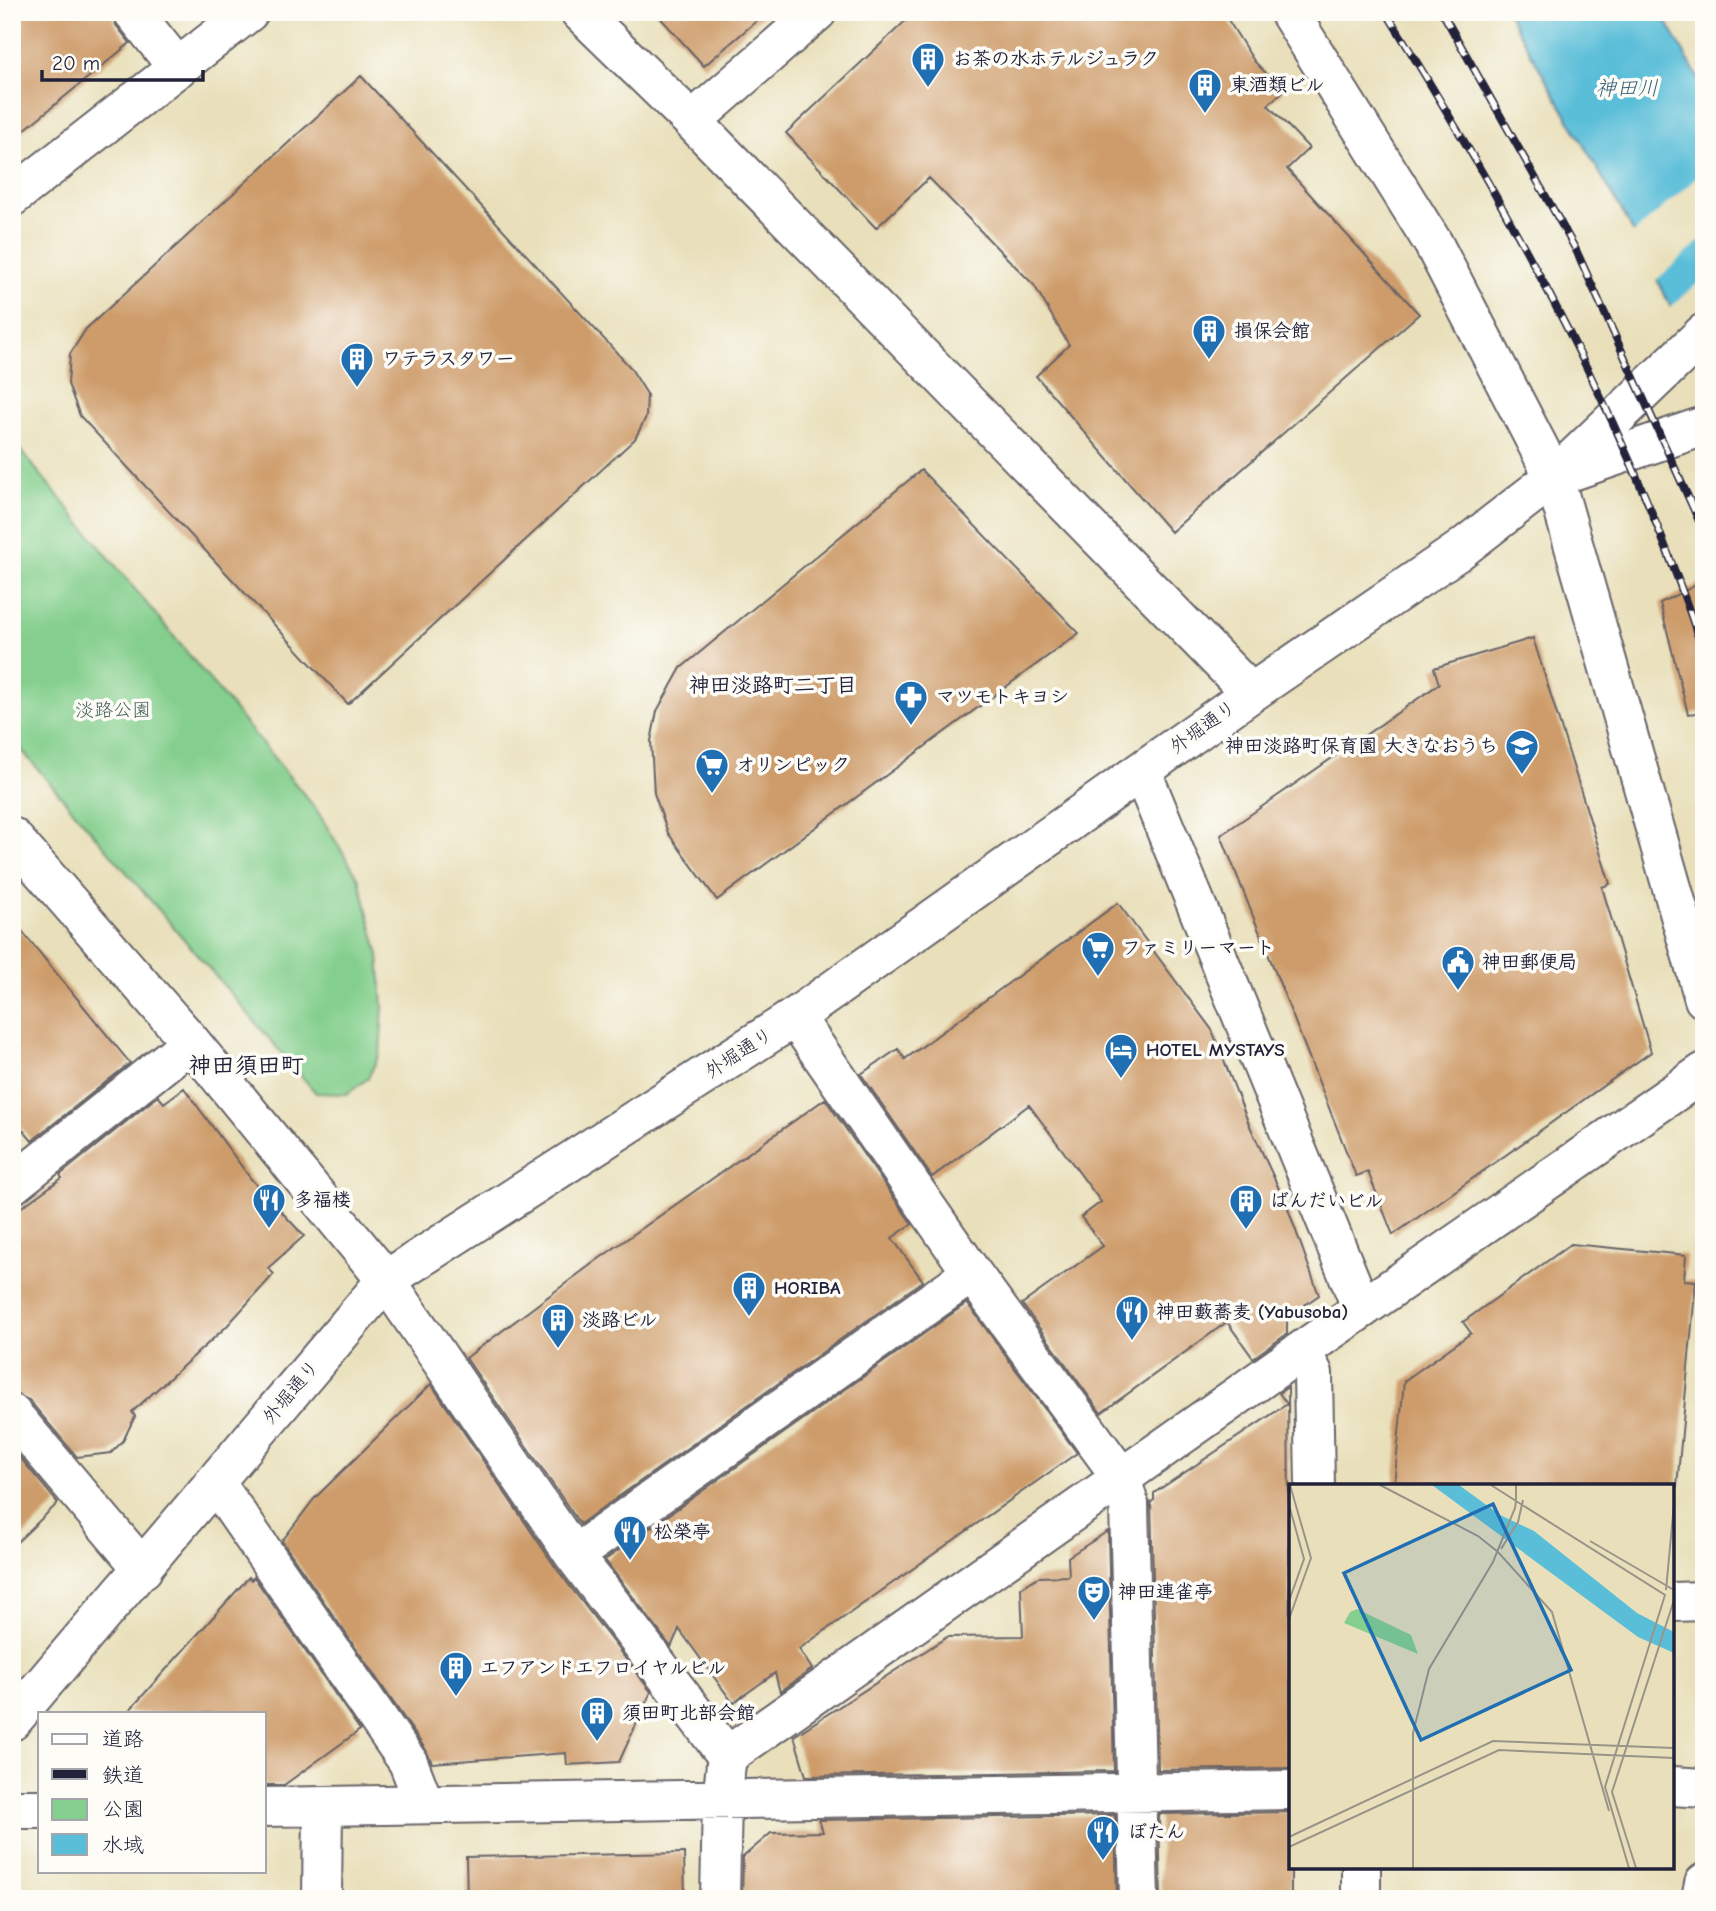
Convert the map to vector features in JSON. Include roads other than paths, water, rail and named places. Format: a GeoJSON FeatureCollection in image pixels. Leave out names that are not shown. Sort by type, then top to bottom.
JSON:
{"type":"FeatureCollection","features":[{"type":"Feature","properties":{"kind":"street"},"geometry":{"type":"LineString","coordinates":[[133,12],[178,68]]}},
{"type":"Feature","properties":{"kind":"street"},"geometry":{"type":"LineString","coordinates":[[12,197],[249,12]]}},
{"type":"Feature","properties":{"kind":"street"},"geometry":{"type":"LineString","coordinates":[[580,12],[692,121],[1251,692]]}},
{"type":"Feature","properties":{"kind":"street"},"geometry":{"type":"LineString","coordinates":[[692,121],[817,12]]}},
{"type":"Feature","properties":{"kind":"street"},"geometry":{"type":"LineString","coordinates":[[1289,12],[1433,243],[1554,477],[1704,999]]}},
{"type":"Feature","properties":{"kind":"street","name":"外堀通り"},"geometry":{"type":"LineString","coordinates":[[12,1721],[386,1280],[794,1017],[1251,692],[1460,551],[1554,477],[1693,343]]}},
{"type":"Feature","properties":{"kind":"street","name":"外堀通り"},"geometry":{"type":"LineString","coordinates":[[1554,477],[1704,426]]}},
{"type":"Feature","properties":{"kind":"street"},"geometry":{"type":"LineString","coordinates":[[1142,772],[1362,1310]]}},
{"type":"Feature","properties":{"kind":"street"},"geometry":{"type":"LineString","coordinates":[[12,836],[191,1042],[386,1280],[574,1555],[727,1756],[722,1798],[720,1899]]}},
{"type":"Feature","properties":{"kind":"street"},"geometry":{"type":"LineString","coordinates":[[794,1017],[972,1273],[1121,1477],[1129,1504],[1139,1899]]}},
{"type":"Feature","properties":{"kind":"street"},"geometry":{"type":"LineString","coordinates":[[12,1185],[191,1042]]}},
{"type":"Feature","properties":{"kind":"street"},"geometry":{"type":"LineString","coordinates":[[727,1756],[1121,1477],[1704,1072]]}},
{"type":"Feature","properties":{"kind":"street"},"geometry":{"type":"LineString","coordinates":[[574,1555],[972,1273]]}},
{"type":"Feature","properties":{"kind":"street"},"geometry":{"type":"LineString","coordinates":[[1301,1351],[1313,1373],[1315,1484]]}},
{"type":"Feature","properties":{"kind":"street"},"geometry":{"type":"LineString","coordinates":[[12,1414],[143,1569]]}},
{"type":"Feature","properties":{"kind":"street"},"geometry":{"type":"LineString","coordinates":[[215,1482],[408,1762],[424,1802]]}},
{"type":"Feature","properties":{"kind":"street"},"geometry":{"type":"LineString","coordinates":[[1674,1602],[1704,1601]]}},
{"type":"Feature","properties":{"kind":"street"},"geometry":{"type":"LineString","coordinates":[[1674,1786],[1704,1788]]}},
{"type":"Feature","properties":{"kind":"street"},"geometry":{"type":"LineString","coordinates":[[266,1807],[424,1802],[1289,1790]]}},
{"type":"Feature","properties":{"kind":"street"},"geometry":{"type":"LineString","coordinates":[[322,1899],[323,1806]]}},
{"type":"Feature","properties":{"kind":"street"},"geometry":{"type":"LineString","coordinates":[[12,1810],[38,1809]]}},
{"type":"Feature","properties":{"kind":"street"},"geometry":{"type":"LineString","coordinates":[[1361,1869],[1361,1899]]}},
{"type":"Feature","properties":{"kind":"street"},"geometry":{"type":"LineString","coordinates":[[1701,1899],[1704,1883]]}},
{"type":"Feature","properties":{"kind":"water","name":"神田川"},"geometry":{"type":"Polygon","coordinates":[[[1507,12],[1661,12],[1704,88],[1704,373],[1627,220],[1507,12]]]}},
{"type":"Feature","properties":{"kind":"railway"},"geometry":{"type":"LineString","coordinates":[[1386,12],[1523,244],[1604,403],[1674,568],[1704,654]]}},
{"type":"Feature","properties":{"kind":"railway"},"geometry":{"type":"LineString","coordinates":[[1442,12],[1576,250],[1704,532]]}},
{"type":"Feature","properties":{"kind":"place","name":"お茶の水ホテルジュラク"},"geometry":{"type":"Point","coordinates":[928,89]}},
{"type":"Feature","properties":{"kind":"place","name":"東酒類ビル"},"geometry":{"type":"Point","coordinates":[1205,115]}},
{"type":"Feature","properties":{"kind":"place","name":"損保会館"},"geometry":{"type":"Point","coordinates":[1209,361]}},
{"type":"Feature","properties":{"kind":"place","name":"ワテラスタワー"},"geometry":{"type":"Point","coordinates":[357,389]}},
{"type":"Feature","properties":{"kind":"place","name":"マツモトキヨシ"},"geometry":{"type":"Point","coordinates":[911,727]}},
{"type":"Feature","properties":{"kind":"place","name":"神田淡路町保育園 大きなおうち"},"geometry":{"type":"Point","coordinates":[1522,776]}},
{"type":"Feature","properties":{"kind":"place","name":"オリンピック"},"geometry":{"type":"Point","coordinates":[712,795]}},
{"type":"Feature","properties":{"kind":"place","name":"ファミリーマート"},"geometry":{"type":"Point","coordinates":[1098,978]}},
{"type":"Feature","properties":{"kind":"place","name":"神田郵便局"},"geometry":{"type":"Point","coordinates":[1458,992]}},
{"type":"Feature","properties":{"kind":"place","name":"HOTEL MYSTAYS"},"geometry":{"type":"Point","coordinates":[1121,1080]}},
{"type":"Feature","properties":{"kind":"place","name":"多福楼"},"geometry":{"type":"Point","coordinates":[269,1230]}},
{"type":"Feature","properties":{"kind":"place","name":"ばんだいビル"},"geometry":{"type":"Point","coordinates":[1246,1231]}},
{"type":"Feature","properties":{"kind":"place","name":"HORIBA"},"geometry":{"type":"Point","coordinates":[749,1318]}},
{"type":"Feature","properties":{"kind":"place","name":"神田藪蕎麦 (Yabusoba)"},"geometry":{"type":"Point","coordinates":[1132,1342]}},
{"type":"Feature","properties":{"kind":"place","name":"淡路ビル"},"geometry":{"type":"Point","coordinates":[558,1350]}},
{"type":"Feature","properties":{"kind":"place","name":"松榮亭"},"geometry":{"type":"Point","coordinates":[630,1562]}},
{"type":"Feature","properties":{"kind":"place","name":"神田連雀亭"},"geometry":{"type":"Point","coordinates":[1094,1622]}},
{"type":"Feature","properties":{"kind":"place","name":"エフアンドエフロイヤルビル"},"geometry":{"type":"Point","coordinates":[456,1698]}},
{"type":"Feature","properties":{"kind":"place","name":"須田町北部会館"},"geometry":{"type":"Point","coordinates":[597,1743]}},
{"type":"Feature","properties":{"kind":"place","name":"ぼたん"},"geometry":{"type":"Point","coordinates":[1103,1862]}},
{"type":"Feature","properties":{"kind":"district","name":"神田淡路町二丁目"},"geometry":{"type":"Point","coordinates":[773,685]}},
{"type":"Feature","properties":{"kind":"district","name":"神田須田町"},"geometry":{"type":"Point","coordinates":[246,1065]}},
{"type":"Feature","properties":{"kind":"park label","name":"淡路公園"},"geometry":{"type":"Point","coordinates":[113,710]}}]}
